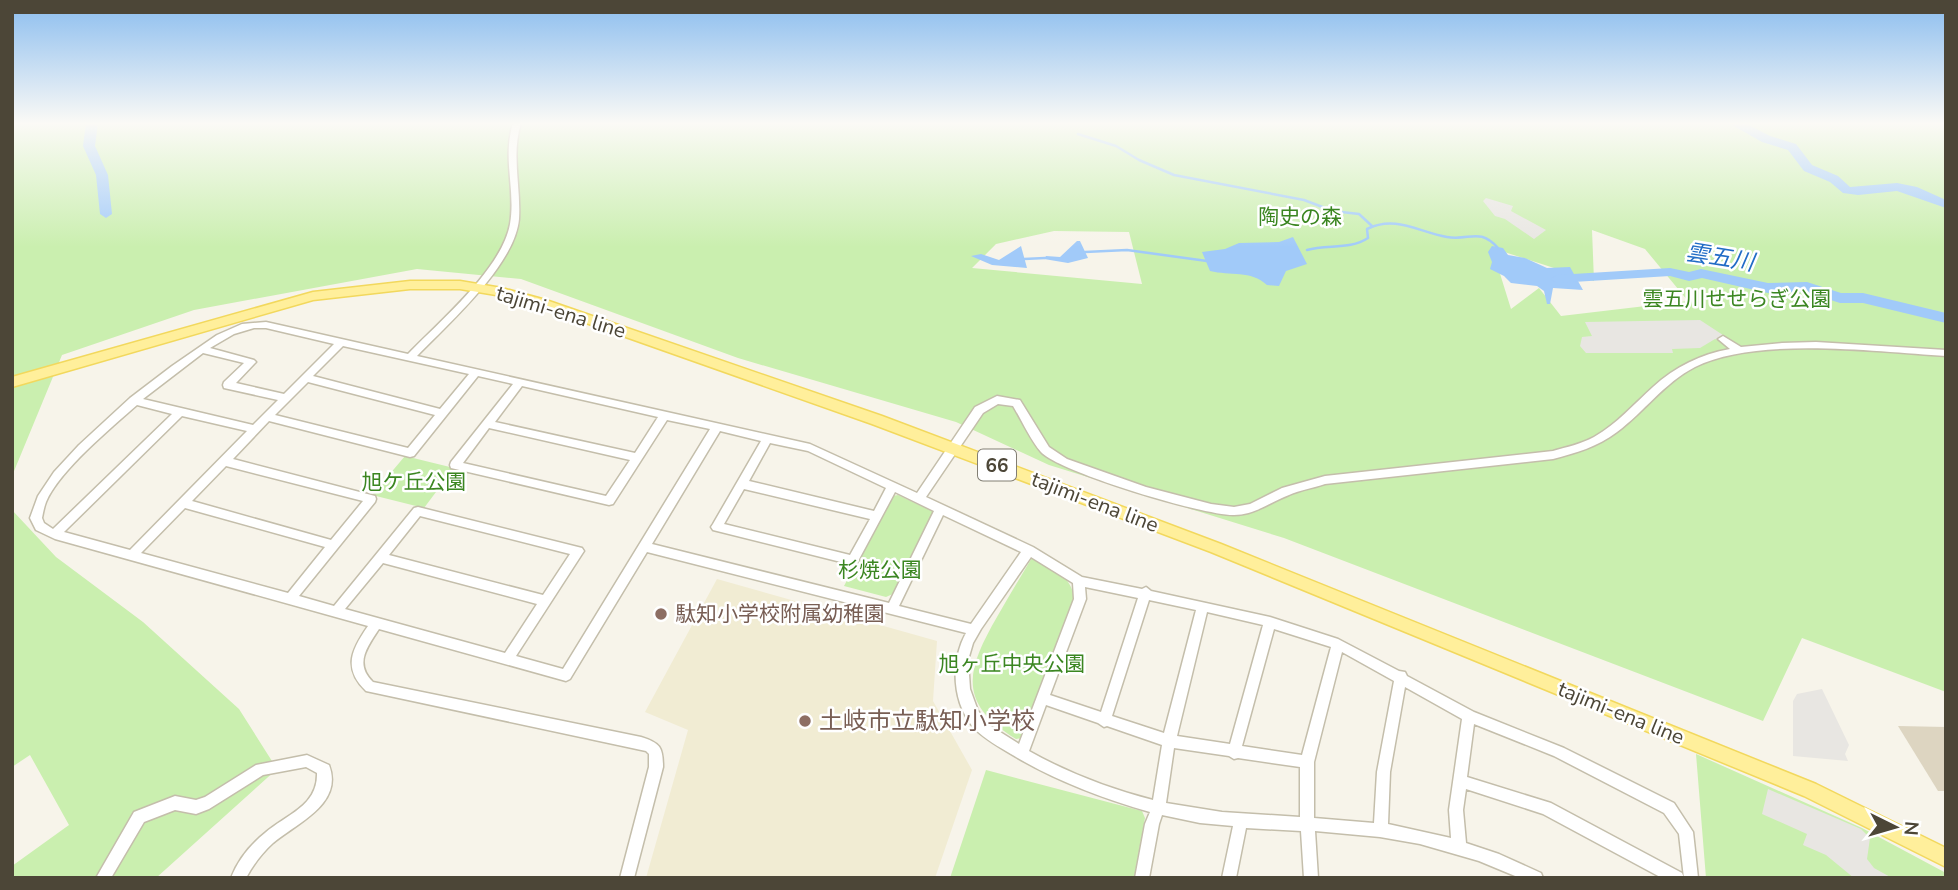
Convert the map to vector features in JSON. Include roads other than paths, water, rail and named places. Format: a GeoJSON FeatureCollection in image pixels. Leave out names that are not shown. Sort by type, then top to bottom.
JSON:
{"type":"FeatureCollection","features":[{"type":"Feature","properties":{"kind":"main road","name":"tajimi-ena line"},"geometry":{"type":"LineString","coordinates":[[12,382],[313,296],[410,285],[477,287],[542,303],[951,448],[1216,548],[1810,790],[1946,858]]}},
{"type":"Feature","properties":{"kind":"street"},"geometry":{"type":"LineString","coordinates":[[410,357],[477,287],[510,240],[514,228],[513,165]]}},
{"type":"Feature","properties":{"kind":"street"},"geometry":{"type":"LineString","coordinates":[[717,427],[566,675],[55,534],[43,530],[37,523],[37,509],[69,463],[134,401],[160,378],[202,349],[237,329],[258,324],[410,357],[810,448],[1029,550],[1079,581],[1146,592],[1270,622],[1338,644],[1401,676],[1469,716],[1559,752],[1669,807],[1686,832],[1691,878]]}},
{"type":"Feature","properties":{"kind":"street"},"geometry":{"type":"LineString","coordinates":[[1723,339],[1737,349]]}},
{"type":"Feature","properties":{"kind":"street"},"geometry":{"type":"LineString","coordinates":[[132,555],[341,342]]}},
{"type":"Feature","properties":{"kind":"street"},"geometry":{"type":"LineString","coordinates":[[919,498],[979,410],[988,403],[1008,400],[1016,402],[1045,450],[1062,462],[1145,491],[1211,508],[1234,511],[1252,508],[1286,491],[1325,480],[1577,450],[1599,441],[1627,420],[1671,378],[1693,364],[1737,349],[1798,347],[1946,354]]}},
{"type":"Feature","properties":{"kind":"street"},"geometry":{"type":"LineString","coordinates":[[202,349],[251,362],[228,385],[286,398]]}},
{"type":"Feature","properties":{"kind":"street"},"geometry":{"type":"LineString","coordinates":[[267,417],[410,453],[476,372]]}},
{"type":"Feature","properties":{"kind":"street"},"geometry":{"type":"LineString","coordinates":[[306,378],[443,412]]}},
{"type":"Feature","properties":{"kind":"street"},"geometry":{"type":"LineString","coordinates":[[520,382],[455,465],[609,501],[664,415]]}},
{"type":"Feature","properties":{"kind":"street"},"geometry":{"type":"LineString","coordinates":[[134,401],[256,429]]}},
{"type":"Feature","properties":{"kind":"street"},"geometry":{"type":"LineString","coordinates":[[55,534],[180,412]]}},
{"type":"Feature","properties":{"kind":"street"},"geometry":{"type":"LineString","coordinates":[[487,424],[637,457]]}},
{"type":"Feature","properties":{"kind":"street"},"geometry":{"type":"LineString","coordinates":[[768,438],[717,527],[853,560],[893,486]]}},
{"type":"Feature","properties":{"kind":"street"},"geometry":{"type":"LineString","coordinates":[[224,461],[370,499],[289,599]]}},
{"type":"Feature","properties":{"kind":"street"},"geometry":{"type":"LineString","coordinates":[[741,484],[877,516]]}},
{"type":"Feature","properties":{"kind":"street"},"geometry":{"type":"LineString","coordinates":[[183,503],[333,545]]}},
{"type":"Feature","properties":{"kind":"street"},"geometry":{"type":"LineString","coordinates":[[892,609],[941,508]]}},
{"type":"Feature","properties":{"kind":"street"},"geometry":{"type":"LineString","coordinates":[[336,612],[418,511],[578,551],[508,660]]}},
{"type":"Feature","properties":{"kind":"street"},"geometry":{"type":"LineString","coordinates":[[644,547],[975,630]]}},
{"type":"Feature","properties":{"kind":"street"},"geometry":{"type":"LineString","coordinates":[[1029,550],[975,630],[963,652],[961,671],[968,703],[978,722],[1022,753],[1102,791],[1158,808],[1241,821],[1381,830],[1459,848],[1519,874],[1536,878]]}},
{"type":"Feature","properties":{"kind":"street"},"geometry":{"type":"LineString","coordinates":[[379,557],[545,601]]}},
{"type":"Feature","properties":{"kind":"street"},"geometry":{"type":"LineString","coordinates":[[1022,753],[1080,599],[1079,581]]}},
{"type":"Feature","properties":{"kind":"street"},"geometry":{"type":"LineString","coordinates":[[1104,721],[1146,592]]}},
{"type":"Feature","properties":{"kind":"street"},"geometry":{"type":"LineString","coordinates":[[1142,878],[1152,824],[1158,808],[1169,741],[1203,606]]}},
{"type":"Feature","properties":{"kind":"street"},"geometry":{"type":"LineString","coordinates":[[1234,752],[1270,622]]}},
{"type":"Feature","properties":{"kind":"street"},"geometry":{"type":"LineString","coordinates":[[376,624],[357,655],[359,673],[370,687],[641,743],[656,752],[656,767],[627,878]]}},
{"type":"Feature","properties":{"kind":"street"},"geometry":{"type":"LineString","coordinates":[[1311,878],[1307,824],[1307,762],[1338,644]]}},
{"type":"Feature","properties":{"kind":"street"},"geometry":{"type":"LineString","coordinates":[[1381,830],[1384,752],[1401,676]]}},
{"type":"Feature","properties":{"kind":"street"},"geometry":{"type":"LineString","coordinates":[[1042,698],[1169,741],[1307,762]]}},
{"type":"Feature","properties":{"kind":"street"},"geometry":{"type":"LineString","coordinates":[[1459,848],[1456,810],[1469,716]]}},
{"type":"Feature","properties":{"kind":"street"},"geometry":{"type":"LineString","coordinates":[[103,878],[139,817],[175,803],[197,807],[209,803],[261,769],[307,761],[324,769],[325,779],[315,805],[270,836],[246,863],[238,878]]}},
{"type":"Feature","properties":{"kind":"street"},"geometry":{"type":"LineString","coordinates":[[1459,781],[1546,808],[1677,878]]}},
{"type":"Feature","properties":{"kind":"street"},"geometry":{"type":"LineString","coordinates":[[1229,878],[1241,821]]}},
{"type":"Feature","properties":{"kind":"water"},"geometry":{"type":"Polygon","coordinates":[[[1293,237],[1307,264],[1286,271],[1279,286],[1267,285],[1247,275],[1210,271],[1202,252],[1225,249],[1239,243],[1279,242],[1293,237]]]}},
{"type":"Feature","properties":{"kind":"water"},"geometry":{"type":"Polygon","coordinates":[[[1080,241],[1088,258],[1068,263],[1044,259],[1046,256],[1060,257],[1080,241]]]}},
{"type":"Feature","properties":{"kind":"water"},"geometry":{"type":"Polygon","coordinates":[[[1021,246],[1027,268],[992,265],[971,256],[981,254],[999,260],[1021,246]]]}},
{"type":"Feature","properties":{"kind":"water"},"geometry":{"type":"Polygon","coordinates":[[[1492,246],[1503,248],[1508,255],[1525,258],[1547,268],[1570,267],[1583,290],[1553,288],[1550,304],[1547,304],[1544,291],[1537,286],[1511,283],[1490,269],[1492,262],[1488,252],[1492,246]]]}},
{"type":"Feature","properties":{"kind":"waterway"},"geometry":{"type":"LineString","coordinates":[[97,165],[102,175],[106,214]]}},
{"type":"Feature","properties":{"kind":"waterway"},"geometry":{"type":"LineString","coordinates":[[1150,165],[1174,175],[1304,200],[1333,211],[1359,214],[1372,226]]}},
{"type":"Feature","properties":{"kind":"waterway"},"geometry":{"type":"LineString","coordinates":[[1805,165],[1834,179],[1847,190],[1897,187],[1913,190],[1946,204]]}},
{"type":"Feature","properties":{"kind":"waterway"},"geometry":{"type":"LineString","coordinates":[[1307,250],[1361,242],[1368,238],[1367,229],[1388,224],[1407,226],[1447,237],[1480,236],[1498,248]]}},
{"type":"Feature","properties":{"kind":"waterway"},"geometry":{"type":"LineString","coordinates":[[1085,252],[1127,250],[1207,261]]}},
{"type":"Feature","properties":{"kind":"waterway"},"geometry":{"type":"LineString","coordinates":[[1024,259],[1045,258]]}},
{"type":"Feature","properties":{"kind":"waterway","name":"雲五川"},"geometry":{"type":"LineString","coordinates":[[1557,279],[1670,272],[1689,277],[1701,273],[1768,288],[1807,287],[1840,298],[1863,298],[1946,318]]}},
{"type":"Feature","properties":{"kind":"place","name":"駄知小学校附属幼稚園"},"geometry":{"type":"Point","coordinates":[661,614]}},
{"type":"Feature","properties":{"kind":"place","name":"土岐市立駄知小学校"},"geometry":{"type":"Point","coordinates":[805,721]}},
{"type":"Feature","properties":{"kind":"park label","name":"陶史の森"},"geometry":{"type":"Point","coordinates":[1300,217]}},
{"type":"Feature","properties":{"kind":"park label","name":"雲五川せせらぎ公園"},"geometry":{"type":"Point","coordinates":[1737,299]}},
{"type":"Feature","properties":{"kind":"park label","name":"旭ケ丘公園"},"geometry":{"type":"Point","coordinates":[414,482]}},
{"type":"Feature","properties":{"kind":"park label","name":"杉焼公園"},"geometry":{"type":"Point","coordinates":[880,570]}},
{"type":"Feature","properties":{"kind":"park label","name":"旭ヶ丘中央公園"},"geometry":{"type":"Point","coordinates":[1012,664]}}]}
